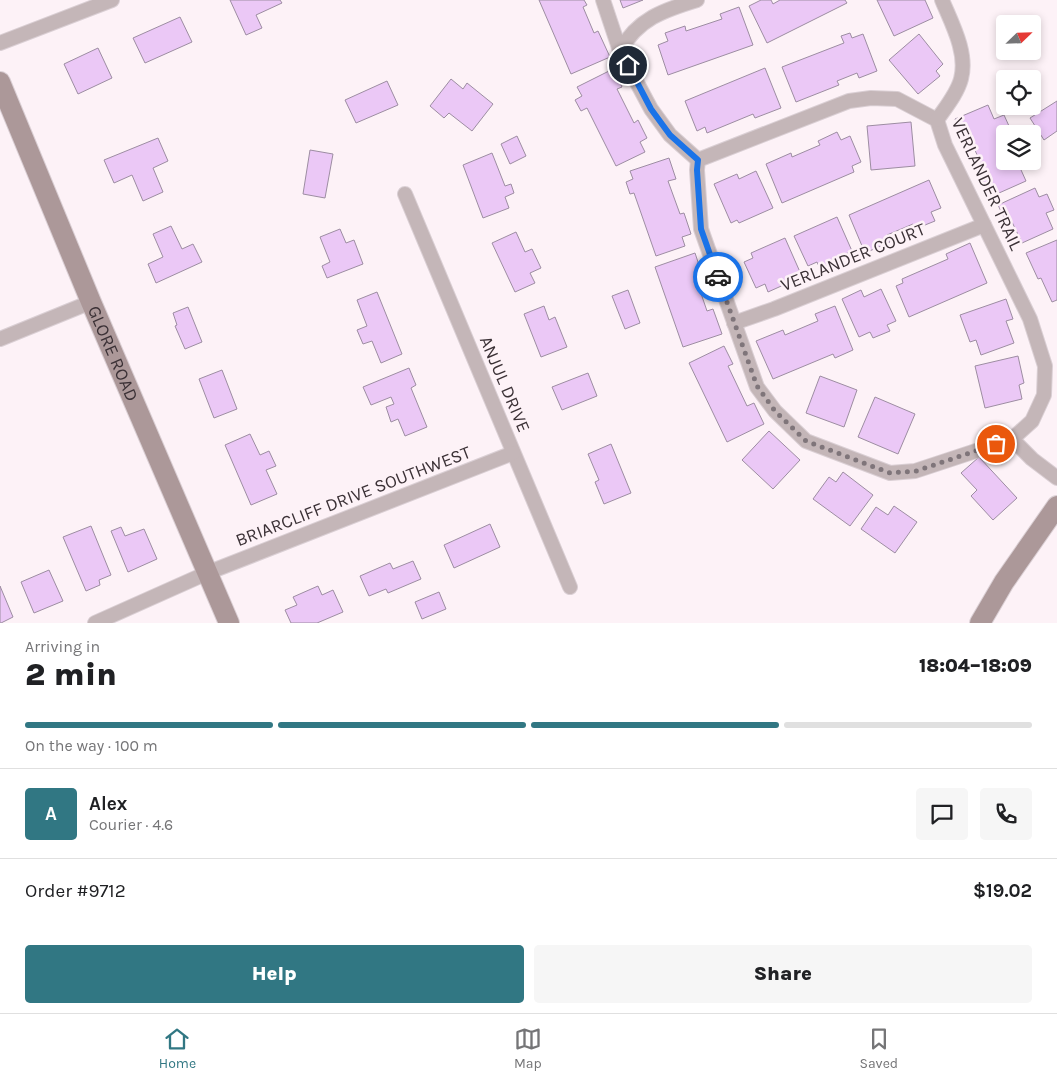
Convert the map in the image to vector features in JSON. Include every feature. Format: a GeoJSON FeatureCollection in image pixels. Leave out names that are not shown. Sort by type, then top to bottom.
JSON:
{"type":"FeatureCollection","features":[{"type":"Feature","properties":{"kind":"street"},"geometry":{"type":"LineString","coordinates":[[0,44],[112,0]]}},
{"type":"Feature","properties":{"kind":"street"},"geometry":{"type":"LineString","coordinates":[[603,0],[620,51],[651,109],[670,135],[698,160],[701,229],[757,386],[775,411],[806,441],[890,473],[916,471],[1012,439],[1032,459],[1057,478]]}},
{"type":"Feature","properties":{"kind":"street"},"geometry":{"type":"LineString","coordinates":[[620,51],[625,41],[636,28],[653,16],[697,0]]}},
{"type":"Feature","properties":{"kind":"street"},"geometry":{"type":"LineString","coordinates":[[937,120],[954,94],[961,79],[962,68],[961,49],[942,0]]}},
{"type":"Feature","properties":{"kind":"street","name":"GLORE ROAD"},"geometry":{"type":"LineString","coordinates":[[0,82],[91,302],[229,623]]}},
{"type":"Feature","properties":{"kind":"street","name":"VERLANDER TRAIL"},"geometry":{"type":"LineString","coordinates":[[698,160],[849,101],[871,98],[898,100],[937,120],[945,145],[1030,319],[1045,366],[1044,395],[1032,421],[1012,439]]}},
{"type":"Feature","properties":{"kind":"street","name":"ANJUL DRIVE"},"geometry":{"type":"LineString","coordinates":[[406,194],[570,587]]}},
{"type":"Feature","properties":{"kind":"street","name":"VERLANDER COURT"},"geometry":{"type":"LineString","coordinates":[[734,323],[774,309],[984,225]]}},
{"type":"Feature","properties":{"kind":"street"},"geometry":{"type":"LineString","coordinates":[[0,338],[91,302]]}},
{"type":"Feature","properties":{"kind":"street","name":"BRIARCLIFF DRIVE SOUTHWEST"},"geometry":{"type":"LineString","coordinates":[[96,623],[207,573],[513,453]]}},
{"type":"Feature","properties":{"kind":"street"},"geometry":{"type":"LineString","coordinates":[[980,623],[1004,582],[1057,506]]}},
{"type":"Feature","properties":{"kind":"building"},"geometry":{"type":"Polygon","coordinates":[[[230,0],[280,0],[282,3],[256,15],[262,28],[246,35],[230,0]]]}},
{"type":"Feature","properties":{"kind":"building"},"geometry":{"type":"Polygon","coordinates":[[[539,0],[584,0],[587,5],[583,7],[594,33],[598,31],[610,57],[571,74],[539,0]]]}},
{"type":"Feature","properties":{"kind":"building"},"geometry":{"type":"Polygon","coordinates":[[[620,0],[643,0],[623,8],[620,0]]]}},
{"type":"Feature","properties":{"kind":"building"},"geometry":{"type":"Polygon","coordinates":[[[761,0],[771,0],[773,4],[780,0],[845,0],[847,3],[767,43],[749,6],[761,0]]]}},
{"type":"Feature","properties":{"kind":"building"},"geometry":{"type":"Polygon","coordinates":[[[877,0],[925,0],[933,18],[894,36],[877,0]]]}},
{"type":"Feature","properties":{"kind":"building"},"geometry":{"type":"Polygon","coordinates":[[[739,7],[753,45],[668,75],[658,45],[668,41],[665,33],[685,26],[686,31],[722,19],[720,14],[739,7]]]}},
{"type":"Feature","properties":{"kind":"building"},"geometry":{"type":"Polygon","coordinates":[[[180,17],[192,42],[145,63],[133,38],[180,17]]]}},
{"type":"Feature","properties":{"kind":"building"},"geometry":{"type":"Polygon","coordinates":[[[850,33],[852,38],[863,34],[877,71],[859,78],[857,73],[837,81],[839,85],[796,102],[782,67],[844,43],[841,36],[850,33]]]}},
{"type":"Feature","properties":{"kind":"building"},"geometry":{"type":"Polygon","coordinates":[[[919,34],[943,64],[936,71],[940,76],[918,94],[889,60],[919,34]]]}},
{"type":"Feature","properties":{"kind":"building"},"geometry":{"type":"Polygon","coordinates":[[[98,48],[112,78],[78,94],[64,64],[98,48]]]}},
{"type":"Feature","properties":{"kind":"building"},"geometry":{"type":"Polygon","coordinates":[[[765,68],[781,108],[755,118],[753,114],[707,133],[705,127],[697,131],[685,101],[765,68]]]}},
{"type":"Feature","properties":{"kind":"building"},"geometry":{"type":"Polygon","coordinates":[[[613,69],[622,87],[617,89],[634,123],[638,120],[647,138],[640,142],[645,152],[616,166],[587,108],[581,111],[575,100],[582,96],[577,87],[613,69]]]}},
{"type":"Feature","properties":{"kind":"building"},"geometry":{"type":"Polygon","coordinates":[[[451,79],[463,89],[467,83],[493,104],[472,131],[449,113],[444,118],[430,106],[451,79]]]}},
{"type":"Feature","properties":{"kind":"building"},"geometry":{"type":"Polygon","coordinates":[[[387,81],[398,105],[356,123],[345,100],[387,81]]]}},
{"type":"Feature","properties":{"kind":"building"},"geometry":{"type":"Polygon","coordinates":[[[1057,101],[1057,131],[1044,140],[1041,135],[1041,125],[1034,125],[1030,118],[1035,115],[1041,115],[1041,111],[1057,101]]]}},
{"type":"Feature","properties":{"kind":"building"},"geometry":{"type":"Polygon","coordinates":[[[988,105],[994,119],[1004,115],[1009,125],[996,125],[996,170],[1021,170],[1026,181],[990,197],[979,172],[984,170],[968,135],[963,137],[955,119],[988,105]]]}},
{"type":"Feature","properties":{"kind":"building"},"geometry":{"type":"Polygon","coordinates":[[[911,122],[915,166],[871,170],[867,126],[911,122]]]}},
{"type":"Feature","properties":{"kind":"building"},"geometry":{"type":"Polygon","coordinates":[[[837,132],[841,140],[850,136],[861,162],[852,166],[854,172],[782,203],[766,164],[791,153],[792,157],[820,145],[818,141],[837,132]]]}},
{"type":"Feature","properties":{"kind":"building"},"geometry":{"type":"Polygon","coordinates":[[[517,136],[526,156],[510,164],[501,144],[517,136]]]}},
{"type":"Feature","properties":{"kind":"building"},"geometry":{"type":"Polygon","coordinates":[[[158,138],[168,161],[153,168],[163,192],[143,201],[132,175],[114,183],[104,160],[158,138]]]}},
{"type":"Feature","properties":{"kind":"building"},"geometry":{"type":"Polygon","coordinates":[[[310,150],[333,154],[325,198],[303,194],[310,150]]]}},
{"type":"Feature","properties":{"kind":"building"},"geometry":{"type":"Polygon","coordinates":[[[492,153],[505,186],[511,184],[514,193],[505,197],[509,208],[483,218],[463,165],[492,153]]]}},
{"type":"Feature","properties":{"kind":"building"},"geometry":{"type":"Polygon","coordinates":[[[669,158],[676,179],[668,181],[680,214],[684,213],[691,234],[682,237],[685,246],[656,256],[634,193],[630,194],[626,182],[633,179],[630,171],[669,158]]]}},
{"type":"Feature","properties":{"kind":"building"},"geometry":{"type":"Polygon","coordinates":[[[756,171],[773,208],[739,223],[737,220],[731,223],[714,184],[737,174],[739,179],[756,171]]]}},
{"type":"Feature","properties":{"kind":"building"},"geometry":{"type":"Polygon","coordinates":[[[929,180],[941,208],[931,212],[935,221],[915,229],[913,224],[887,235],[890,242],[865,253],[849,215],[929,180]]]}},
{"type":"Feature","properties":{"kind":"building"},"geometry":{"type":"Polygon","coordinates":[[[1035,188],[1039,197],[1047,194],[1054,210],[1046,213],[1053,229],[1022,243],[1012,222],[1007,224],[998,205],[1035,188]]]}},
{"type":"Feature","properties":{"kind":"building"},"geometry":{"type":"Polygon","coordinates":[[[837,217],[852,251],[839,257],[841,260],[820,269],[817,262],[808,266],[794,236],[837,217]]]}},
{"type":"Feature","properties":{"kind":"building"},"geometry":{"type":"Polygon","coordinates":[[[171,226],[182,249],[193,244],[202,262],[156,283],[148,264],[163,257],[153,234],[171,226]]]}},
{"type":"Feature","properties":{"kind":"building"},"geometry":{"type":"Polygon","coordinates":[[[340,229],[346,243],[354,240],[363,264],[327,278],[322,266],[330,262],[320,237],[340,229]]]}},
{"type":"Feature","properties":{"kind":"building"},"geometry":{"type":"Polygon","coordinates":[[[516,232],[525,252],[532,249],[541,268],[530,273],[535,283],[515,292],[492,243],[516,232]]]}},
{"type":"Feature","properties":{"kind":"building"},"geometry":{"type":"Polygon","coordinates":[[[785,238],[800,272],[786,278],[788,283],[768,292],[765,284],[756,288],[744,262],[753,258],[751,253],[785,238]]]}},
{"type":"Feature","properties":{"kind":"building"},"geometry":{"type":"Polygon","coordinates":[[[1057,240],[1057,300],[1052,302],[1041,278],[1038,279],[1026,253],[1057,240]]]}},
{"type":"Feature","properties":{"kind":"building"},"geometry":{"type":"Polygon","coordinates":[[[970,243],[987,283],[909,317],[896,286],[903,283],[902,279],[948,259],[946,254],[970,243]]]}},
{"type":"Feature","properties":{"kind":"building"},"geometry":{"type":"Polygon","coordinates":[[[695,253],[702,274],[695,276],[707,311],[713,309],[722,334],[683,347],[655,267],[695,253]]]}},
{"type":"Feature","properties":{"kind":"building"},"geometry":{"type":"Polygon","coordinates":[[[881,289],[896,321],[887,325],[890,331],[873,338],[870,332],[859,337],[842,299],[861,290],[864,297],[881,289]]]}},
{"type":"Feature","properties":{"kind":"building"},"geometry":{"type":"Polygon","coordinates":[[[628,290],[640,323],[625,329],[612,296],[628,290]]]}},
{"type":"Feature","properties":{"kind":"building"},"geometry":{"type":"Polygon","coordinates":[[[377,292],[402,354],[381,363],[372,341],[363,344],[357,330],[367,326],[357,300],[377,292]]]}},
{"type":"Feature","properties":{"kind":"building"},"geometry":{"type":"Polygon","coordinates":[[[1006,299],[1013,319],[1006,321],[1014,343],[981,355],[976,340],[970,342],[960,315],[1006,299]]]}},
{"type":"Feature","properties":{"kind":"building"},"geometry":{"type":"Polygon","coordinates":[[[544,306],[549,320],[555,317],[567,347],[541,357],[524,314],[544,306]]]}},
{"type":"Feature","properties":{"kind":"building"},"geometry":{"type":"Polygon","coordinates":[[[835,306],[853,350],[835,358],[833,354],[773,379],[756,341],[783,330],[785,335],[818,321],[815,314],[835,306]]]}},
{"type":"Feature","properties":{"kind":"building"},"geometry":{"type":"Polygon","coordinates":[[[188,307],[202,342],[185,349],[175,326],[177,325],[173,313],[188,307]]]}},
{"type":"Feature","properties":{"kind":"building"},"geometry":{"type":"Polygon","coordinates":[[[724,346],[733,364],[728,366],[747,406],[754,403],[764,424],[727,442],[689,363],[724,346]]]}},
{"type":"Feature","properties":{"kind":"building"},"geometry":{"type":"Polygon","coordinates":[[[1018,356],[1024,383],[1019,385],[1022,399],[985,408],[975,366],[1018,356]]]}},
{"type":"Feature","properties":{"kind":"building"},"geometry":{"type":"Polygon","coordinates":[[[409,368],[416,385],[411,388],[427,427],[405,436],[398,419],[391,422],[386,407],[394,404],[391,397],[371,405],[363,387],[409,368]]]}},
{"type":"Feature","properties":{"kind":"building"},"geometry":{"type":"Polygon","coordinates":[[[222,370],[237,409],[214,418],[199,379],[222,370]]]}},
{"type":"Feature","properties":{"kind":"building"},"geometry":{"type":"Polygon","coordinates":[[[588,373],[597,396],[562,410],[552,387],[588,373]]]}},
{"type":"Feature","properties":{"kind":"building"},"geometry":{"type":"Polygon","coordinates":[[[820,376],[857,390],[844,427],[806,413],[820,376]]]}},
{"type":"Feature","properties":{"kind":"building"},"geometry":{"type":"Polygon","coordinates":[[[875,397],[915,414],[898,454],[858,437],[875,397]]]}},
{"type":"Feature","properties":{"kind":"building"},"geometry":{"type":"Polygon","coordinates":[[[769,431],[800,460],[773,489],[742,460],[769,431]]]}},
{"type":"Feature","properties":{"kind":"building"},"geometry":{"type":"Polygon","coordinates":[[[250,434],[260,455],[269,451],[276,466],[266,470],[277,494],[251,505],[225,445],[250,434]]]}},
{"type":"Feature","properties":{"kind":"building"},"geometry":{"type":"Polygon","coordinates":[[[611,444],[631,493],[604,504],[595,482],[599,480],[588,454],[611,444]]]}},
{"type":"Feature","properties":{"kind":"building"},"geometry":{"type":"Polygon","coordinates":[[[979,457],[1017,498],[993,520],[971,496],[977,490],[961,473],[979,457]]]}},
{"type":"Feature","properties":{"kind":"building"},"geometry":{"type":"Polygon","coordinates":[[[843,472],[873,495],[850,526],[813,499],[829,477],[836,482],[843,472]]]}},
{"type":"Feature","properties":{"kind":"building"},"geometry":{"type":"Polygon","coordinates":[[[894,506],[917,522],[895,553],[861,529],[876,507],[888,515],[894,506]]]}},
{"type":"Feature","properties":{"kind":"building"},"geometry":{"type":"Polygon","coordinates":[[[490,524],[500,547],[454,568],[444,545],[490,524]]]}},
{"type":"Feature","properties":{"kind":"building"},"geometry":{"type":"Polygon","coordinates":[[[91,526],[111,575],[99,580],[100,585],[86,591],[63,537],[91,526]]]}},
{"type":"Feature","properties":{"kind":"building"},"geometry":{"type":"Polygon","coordinates":[[[121,527],[125,536],[144,529],[157,559],[128,572],[111,531],[121,527]]]}},
{"type":"Feature","properties":{"kind":"building"},"geometry":{"type":"Polygon","coordinates":[[[413,561],[421,579],[388,593],[386,589],[369,596],[360,576],[390,563],[393,569],[413,561]]]}},
{"type":"Feature","properties":{"kind":"building"},"geometry":{"type":"Polygon","coordinates":[[[49,570],[63,601],[34,613],[21,582],[49,570]]]}},
{"type":"Feature","properties":{"kind":"building"},"geometry":{"type":"Polygon","coordinates":[[[0,586],[13,617],[1,623],[0,623],[0,586]]]}},
{"type":"Feature","properties":{"kind":"building"},"geometry":{"type":"Polygon","coordinates":[[[318,586],[322,595],[333,590],[343,612],[317,623],[291,623],[285,610],[297,605],[293,597],[318,586]]]}},
{"type":"Feature","properties":{"kind":"building"},"geometry":{"type":"Polygon","coordinates":[[[439,592],[446,609],[422,619],[415,602],[439,592]]]}},
{"type":"Feature","properties":{"kind":"way so far"},"geometry":{"type":"LineString","coordinates":[[718,277],[757,386],[775,411],[806,441],[859,463],[890,473],[916,471],[996,444]]}},
{"type":"Feature","properties":{"kind":"route"},"geometry":{"type":"LineString","coordinates":[[628,65],[651,109],[670,135],[698,160],[701,229],[718,277]]}}]}
